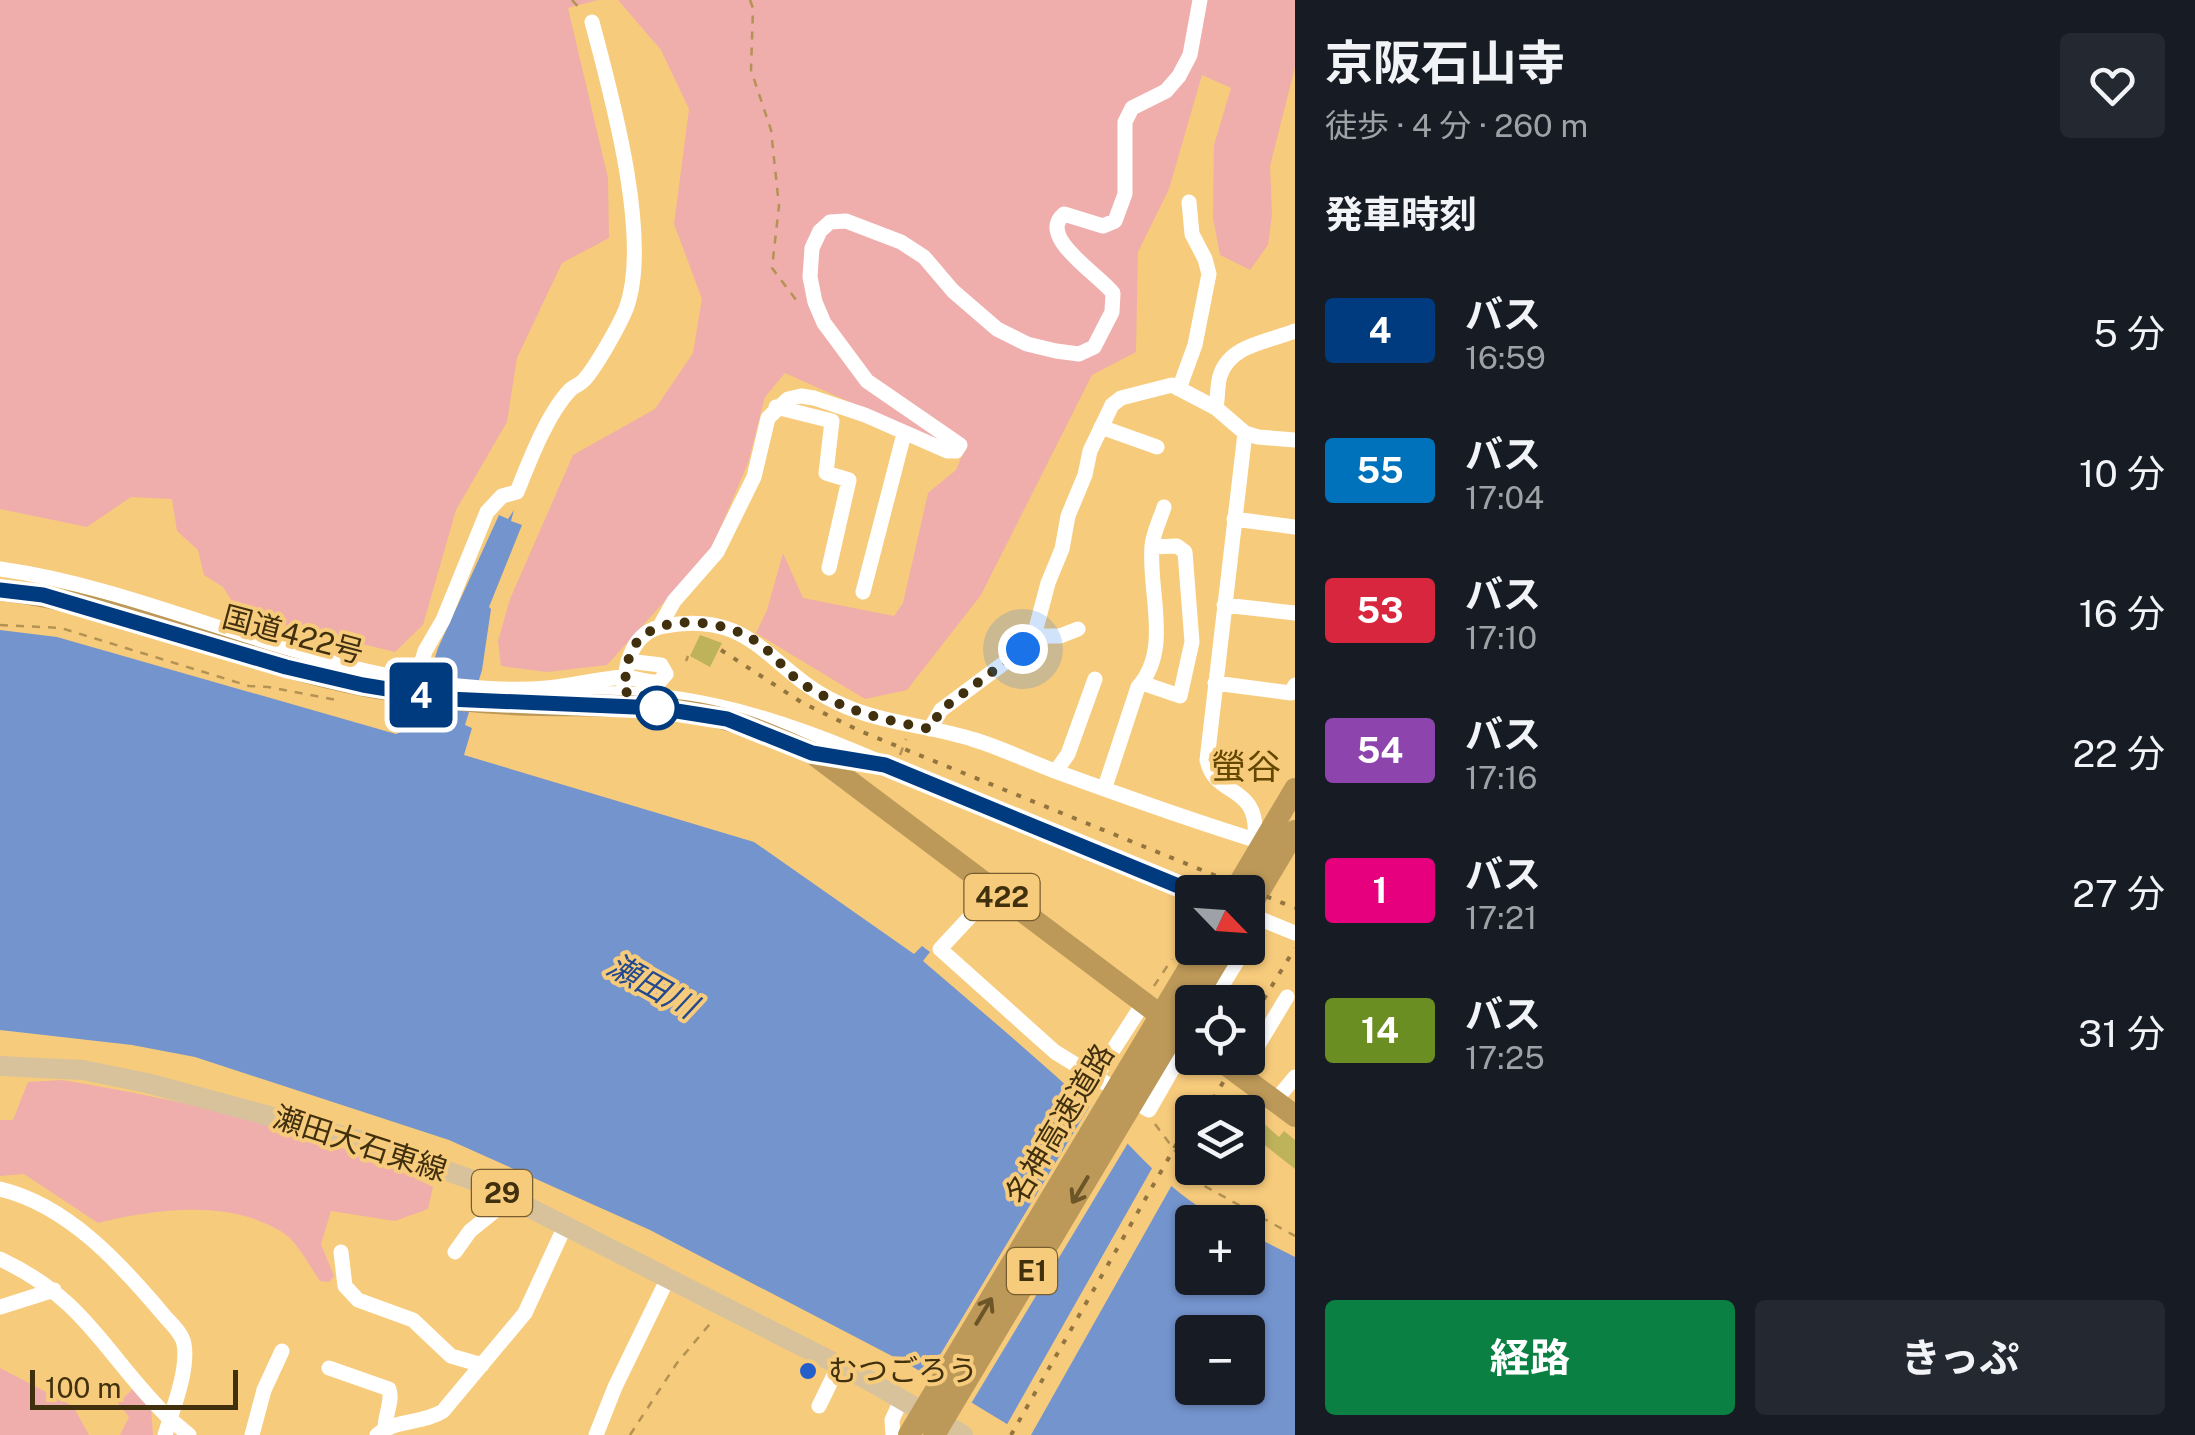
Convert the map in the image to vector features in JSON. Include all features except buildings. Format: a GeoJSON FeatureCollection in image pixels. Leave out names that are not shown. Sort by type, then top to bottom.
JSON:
{"type":"FeatureCollection","features":[{"type":"Feature","properties":{"kind":"highway","name":"国道422号"},"geometry":{"type":"LineString","coordinates":[[0,590],[92,599],[308,673],[475,701],[540,705],[625,684],[727,719],[812,753],[1175,1025]]}},
{"type":"Feature","properties":{"kind":"highway"},"geometry":{"type":"LineString","coordinates":[[1244,875],[1295,789]]}},
{"type":"Feature","properties":{"kind":"highway"},"geometry":{"type":"LineString","coordinates":[[1265,890],[1295,831]]}},
{"type":"Feature","properties":{"kind":"highway","name":"名神高速道路"},"geometry":{"type":"LineString","coordinates":[[909,1435],[1179,965]]}},
{"type":"Feature","properties":{"kind":"highway","name":"名神高速道路"},"geometry":{"type":"LineString","coordinates":[[934,1435],[1215,965]]}},
{"type":"Feature","properties":{"kind":"highway"},"geometry":{"type":"LineString","coordinates":[[1241,1075],[1295,1116]]}},
{"type":"Feature","properties":{"kind":"main road","name":"瀬田大石東線"},"geometry":{"type":"LineString","coordinates":[[0,1066],[84,1070],[184,1092],[362,1141],[504,1194],[902,1398],[961,1435]]}},
{"type":"Feature","properties":{"kind":"street"},"geometry":{"type":"LineString","coordinates":[[625,684],[637,641],[660,626],[674,601],[717,552],[754,478],[768,418],[776,407],[801,396],[814,398],[947,451],[956,452],[960,444],[867,381],[824,324],[814,302],[810,277],[812,248],[820,231],[830,222],[846,221],[901,242],[924,257],[953,291],[997,329],[1027,344],[1079,354],[1094,347],[1112,312],[1112,292],[1060,242],[1054,231],[1057,220],[1064,214],[1103,226],[1115,221],[1125,194],[1125,122],[1132,108],[1166,91],[1179,76],[1190,54],[1200,0]]}},
{"type":"Feature","properties":{"kind":"street"},"geometry":{"type":"LineString","coordinates":[[592,22],[622,139],[634,274],[626,309],[584,380],[570,390],[545,430],[516,492],[502,496],[488,512],[443,620],[425,651],[415,690],[625,684],[738,709],[891,763],[1175,884]]}},
{"type":"Feature","properties":{"kind":"street"},"geometry":{"type":"LineString","coordinates":[[1179,389],[1195,346],[1208,290],[1205,260],[1192,234],[1189,202]]}},
{"type":"Feature","properties":{"kind":"street"},"geometry":{"type":"LineString","coordinates":[[1216,408],[1220,376],[1232,357],[1255,344],[1295,331]]}},
{"type":"Feature","properties":{"kind":"street"},"geometry":{"type":"LineString","coordinates":[[924,728],[1034,636],[1068,516],[1102,427],[1112,405],[1120,398],[1172,386],[1216,408],[1245,432],[1295,440]]}},
{"type":"Feature","properties":{"kind":"street"},"geometry":{"type":"LineString","coordinates":[[776,407],[832,421],[826,473],[849,480],[830,568]]}},
{"type":"Feature","properties":{"kind":"street"},"geometry":{"type":"LineString","coordinates":[[1102,427],[1157,447]]}},
{"type":"Feature","properties":{"kind":"street"},"geometry":{"type":"LineString","coordinates":[[1245,432],[1208,744],[1209,770],[1250,804],[1257,819],[1254,840]]}},
{"type":"Feature","properties":{"kind":"street"},"geometry":{"type":"LineString","coordinates":[[863,592],[904,434]]}},
{"type":"Feature","properties":{"kind":"street"},"geometry":{"type":"LineString","coordinates":[[1105,787],[1142,683],[1148,676],[1157,637],[1152,546],[1164,507]]}},
{"type":"Feature","properties":{"kind":"street"},"geometry":{"type":"LineString","coordinates":[[1234,518],[1295,527]]}},
{"type":"Feature","properties":{"kind":"street"},"geometry":{"type":"LineString","coordinates":[[1142,683],[1180,696],[1192,642],[1184,552],[1177,546],[1152,546]]}},
{"type":"Feature","properties":{"kind":"street"},"geometry":{"type":"LineString","coordinates":[[0,569],[31,573],[92,599]]}},
{"type":"Feature","properties":{"kind":"street"},"geometry":{"type":"LineString","coordinates":[[1224,605],[1295,613]]}},
{"type":"Feature","properties":{"kind":"street"},"geometry":{"type":"LineString","coordinates":[[660,626],[697,623],[728,628],[754,639],[801,683],[871,716],[974,740],[1295,852]]}},
{"type":"Feature","properties":{"kind":"street"},"geometry":{"type":"LineString","coordinates":[[1034,636],[1060,636],[1078,629]]}},
{"type":"Feature","properties":{"kind":"street"},"geometry":{"type":"LineString","coordinates":[[1056,771],[1068,754],[1095,679]]}},
{"type":"Feature","properties":{"kind":"street"},"geometry":{"type":"LineString","coordinates":[[1215,683],[1291,693],[1295,685]]}},
{"type":"Feature","properties":{"kind":"street"},"geometry":{"type":"LineString","coordinates":[[812,753],[891,763]]}},
{"type":"Feature","properties":{"kind":"street"},"geometry":{"type":"LineString","coordinates":[[994,890],[940,949],[1055,1052],[1148,1110],[1175,1065]]}},
{"type":"Feature","properties":{"kind":"street"},"geometry":{"type":"LineString","coordinates":[[1265,920],[1295,933]]}},
{"type":"Feature","properties":{"kind":"street"},"geometry":{"type":"LineString","coordinates":[[1265,1033],[1287,997]]}},
{"type":"Feature","properties":{"kind":"street"},"geometry":{"type":"LineString","coordinates":[[1095,1078],[1144,1002]]}},
{"type":"Feature","properties":{"kind":"street"},"geometry":{"type":"LineString","coordinates":[[1275,1101],[1295,1077]]}},
{"type":"Feature","properties":{"kind":"street"},"geometry":{"type":"LineString","coordinates":[[0,1189],[37,1203],[100,1245],[120,1262],[181,1336],[184,1356],[168,1427]]}},
{"type":"Feature","properties":{"kind":"street"},"geometry":{"type":"LineString","coordinates":[[456,1252],[470,1231],[496,1210],[504,1194]]}},
{"type":"Feature","properties":{"kind":"street"},"geometry":{"type":"LineString","coordinates":[[328,1368],[390,1388],[392,1397],[381,1432],[437,1415],[534,1298],[566,1226]]}},
{"type":"Feature","properties":{"kind":"street"},"geometry":{"type":"LineString","coordinates":[[341,1252],[345,1286],[358,1300],[413,1320],[451,1356],[482,1364]]}},
{"type":"Feature","properties":{"kind":"street"},"geometry":{"type":"LineString","coordinates":[[0,1259],[54,1290],[86,1318],[168,1427],[189,1435]]}},
{"type":"Feature","properties":{"kind":"street"},"geometry":{"type":"LineString","coordinates":[[596,1435],[668,1278]]}},
{"type":"Feature","properties":{"kind":"street"},"geometry":{"type":"LineString","coordinates":[[0,1307],[54,1290]]}},
{"type":"Feature","properties":{"kind":"street"},"geometry":{"type":"LineString","coordinates":[[252,1435],[264,1390],[282,1351]]}},
{"type":"Feature","properties":{"kind":"street"},"geometry":{"type":"LineString","coordinates":[[819,1406],[839,1365]]}},
{"type":"Feature","properties":{"kind":"street"},"geometry":{"type":"LineString","coordinates":[[893,1435],[892,1420],[902,1398]]}},
{"type":"Feature","properties":{"kind":"path"},"geometry":{"type":"LineString","coordinates":[[750,0],[751,70],[771,130],[779,206],[772,268],[795,302],[824,324]]}},
{"type":"Feature","properties":{"kind":"path"},"geometry":{"type":"LineString","coordinates":[[753,8],[757,0]]}},
{"type":"Feature","properties":{"kind":"path"},"geometry":{"type":"LineString","coordinates":[[0,624],[61,628],[249,686],[350,702]]}},
{"type":"Feature","properties":{"kind":"path"},"geometry":{"type":"LineString","coordinates":[[686,662],[688,656]]}},
{"type":"Feature","properties":{"kind":"path"},"geometry":{"type":"LineString","coordinates":[[891,763],[906,738],[924,728]]}},
{"type":"Feature","properties":{"kind":"path"},"geometry":{"type":"LineString","coordinates":[[1144,1002],[1171,960]]}},
{"type":"Feature","properties":{"kind":"path"},"geometry":{"type":"LineString","coordinates":[[1148,1110],[1200,1183],[1295,1236]]}},
{"type":"Feature","properties":{"kind":"path"},"geometry":{"type":"LineString","coordinates":[[630,1435],[677,1363],[694,1347],[722,1305]]}},
{"type":"Feature","properties":{"kind":"shaded area"},"geometry":{"type":"Polygon","coordinates":[[[0,0],[598,0],[568,8],[608,178],[609,238],[562,263],[517,358],[507,422],[456,510],[423,625],[395,652],[240,614],[223,587],[204,575],[198,550],[177,531],[172,499],[131,497],[87,527],[0,509],[0,0]]]}},
{"type":"Feature","properties":{"kind":"shaded area"},"geometry":{"type":"Polygon","coordinates":[[[618,0],[1295,0],[1295,67],[1270,166],[1272,215],[1268,245],[1250,270],[1220,255],[1213,218],[1214,145],[1231,88],[1202,75],[1169,189],[1138,252],[1136,352],[1092,375],[981,595],[907,690],[865,699],[756,633],[767,610],[783,553],[803,598],[894,616],[903,603],[928,493],[956,470],[963,453],[785,373],[765,397],[748,463],[711,550],[607,665],[547,672],[501,666],[498,641],[510,599],[573,455],[655,409],[693,353],[702,299],[674,224],[689,109],[661,50],[618,0]]]}},
{"type":"Feature","properties":{"kind":"shaded area"},"geometry":{"type":"Polygon","coordinates":[[[62,1080],[204,1108],[346,1149],[433,1187],[428,1209],[395,1221],[331,1211],[321,1244],[334,1276],[329,1282],[320,1281],[288,1236],[239,1215],[168,1211],[98,1223],[24,1174],[0,1176],[0,1120],[13,1120],[28,1082],[62,1080]]]}},
{"type":"Feature","properties":{"kind":"shaded area"},"geometry":{"type":"Polygon","coordinates":[[[0,1368],[73,1406],[89,1435],[0,1435],[0,1368]]]}},
{"type":"Feature","properties":{"kind":"shaded area"},"geometry":{"type":"Polygon","coordinates":[[[134,1388],[151,1408],[153,1435],[120,1435],[129,1417],[118,1403],[134,1388]]]}},
{"type":"Feature","properties":{"kind":"water","name":"瀬田川"},"geometry":{"type":"Polygon","coordinates":[[[514,510],[511,521],[522,525],[489,607],[482,670],[465,725],[472,728],[464,755],[754,842],[914,954],[922,946],[930,952],[923,961],[1196,1205],[1175,1205],[1175,1295],[1265,1295],[1265,1242],[1295,1257],[1295,1435],[1025,1435],[913,1367],[650,1230],[449,1140],[195,1057],[132,1045],[0,1030],[0,630],[57,637],[396,734],[403,731],[408,721],[414,723],[438,648],[499,515],[508,519],[514,510]]]}},
{"type":"Feature","properties":{"kind":"pier"},"geometry":{"type":"Polygon","coordinates":[[[1092,1102],[1131,1138],[969,1407],[925,1380],[1092,1102]]]}},
{"type":"Feature","properties":{"kind":"pier"},"geometry":{"type":"Polygon","coordinates":[[[1155,1163],[1173,1183],[1031,1435],[1016,1435],[1005,1428],[1155,1163]]]}},
{"type":"Feature","properties":{"kind":"railway"},"geometry":{"type":"LineString","coordinates":[[721,650],[801,702],[860,731],[1295,908]]}},
{"type":"Feature","properties":{"kind":"railway"},"geometry":{"type":"LineString","coordinates":[[1265,997],[1295,948]]}},
{"type":"Feature","properties":{"kind":"railway"},"geometry":{"type":"LineString","coordinates":[[1215,1095],[1228,1075]]}},
{"type":"Feature","properties":{"kind":"railway"},"geometry":{"type":"LineString","coordinates":[[1011,1435],[1175,1147]]}},
{"type":"Feature","properties":{"kind":"bus line","name":"4"},"geometry":{"type":"LineString","coordinates":[[0,590],[43,595],[286,667],[412,694],[505,704],[658,708],[727,719],[812,753],[885,765],[1175,885]]}},
{"type":"Feature","properties":{"kind":"place","name":"むつごろう"},"geometry":{"type":"Point","coordinates":[808,1371]}},
{"type":"Feature","properties":{"kind":"district","name":"螢谷"},"geometry":{"type":"Point","coordinates":[1246,767]}},
{"type":"Feature","properties":{"kind":"route"},"geometry":{"type":"LineString","coordinates":[[657,708],[642,694],[624,692],[630,653],[637,641],[660,626],[697,623],[728,628],[754,639],[801,683],[836,702],[871,716],[930,729],[941,710],[1023,649]]}}]}
